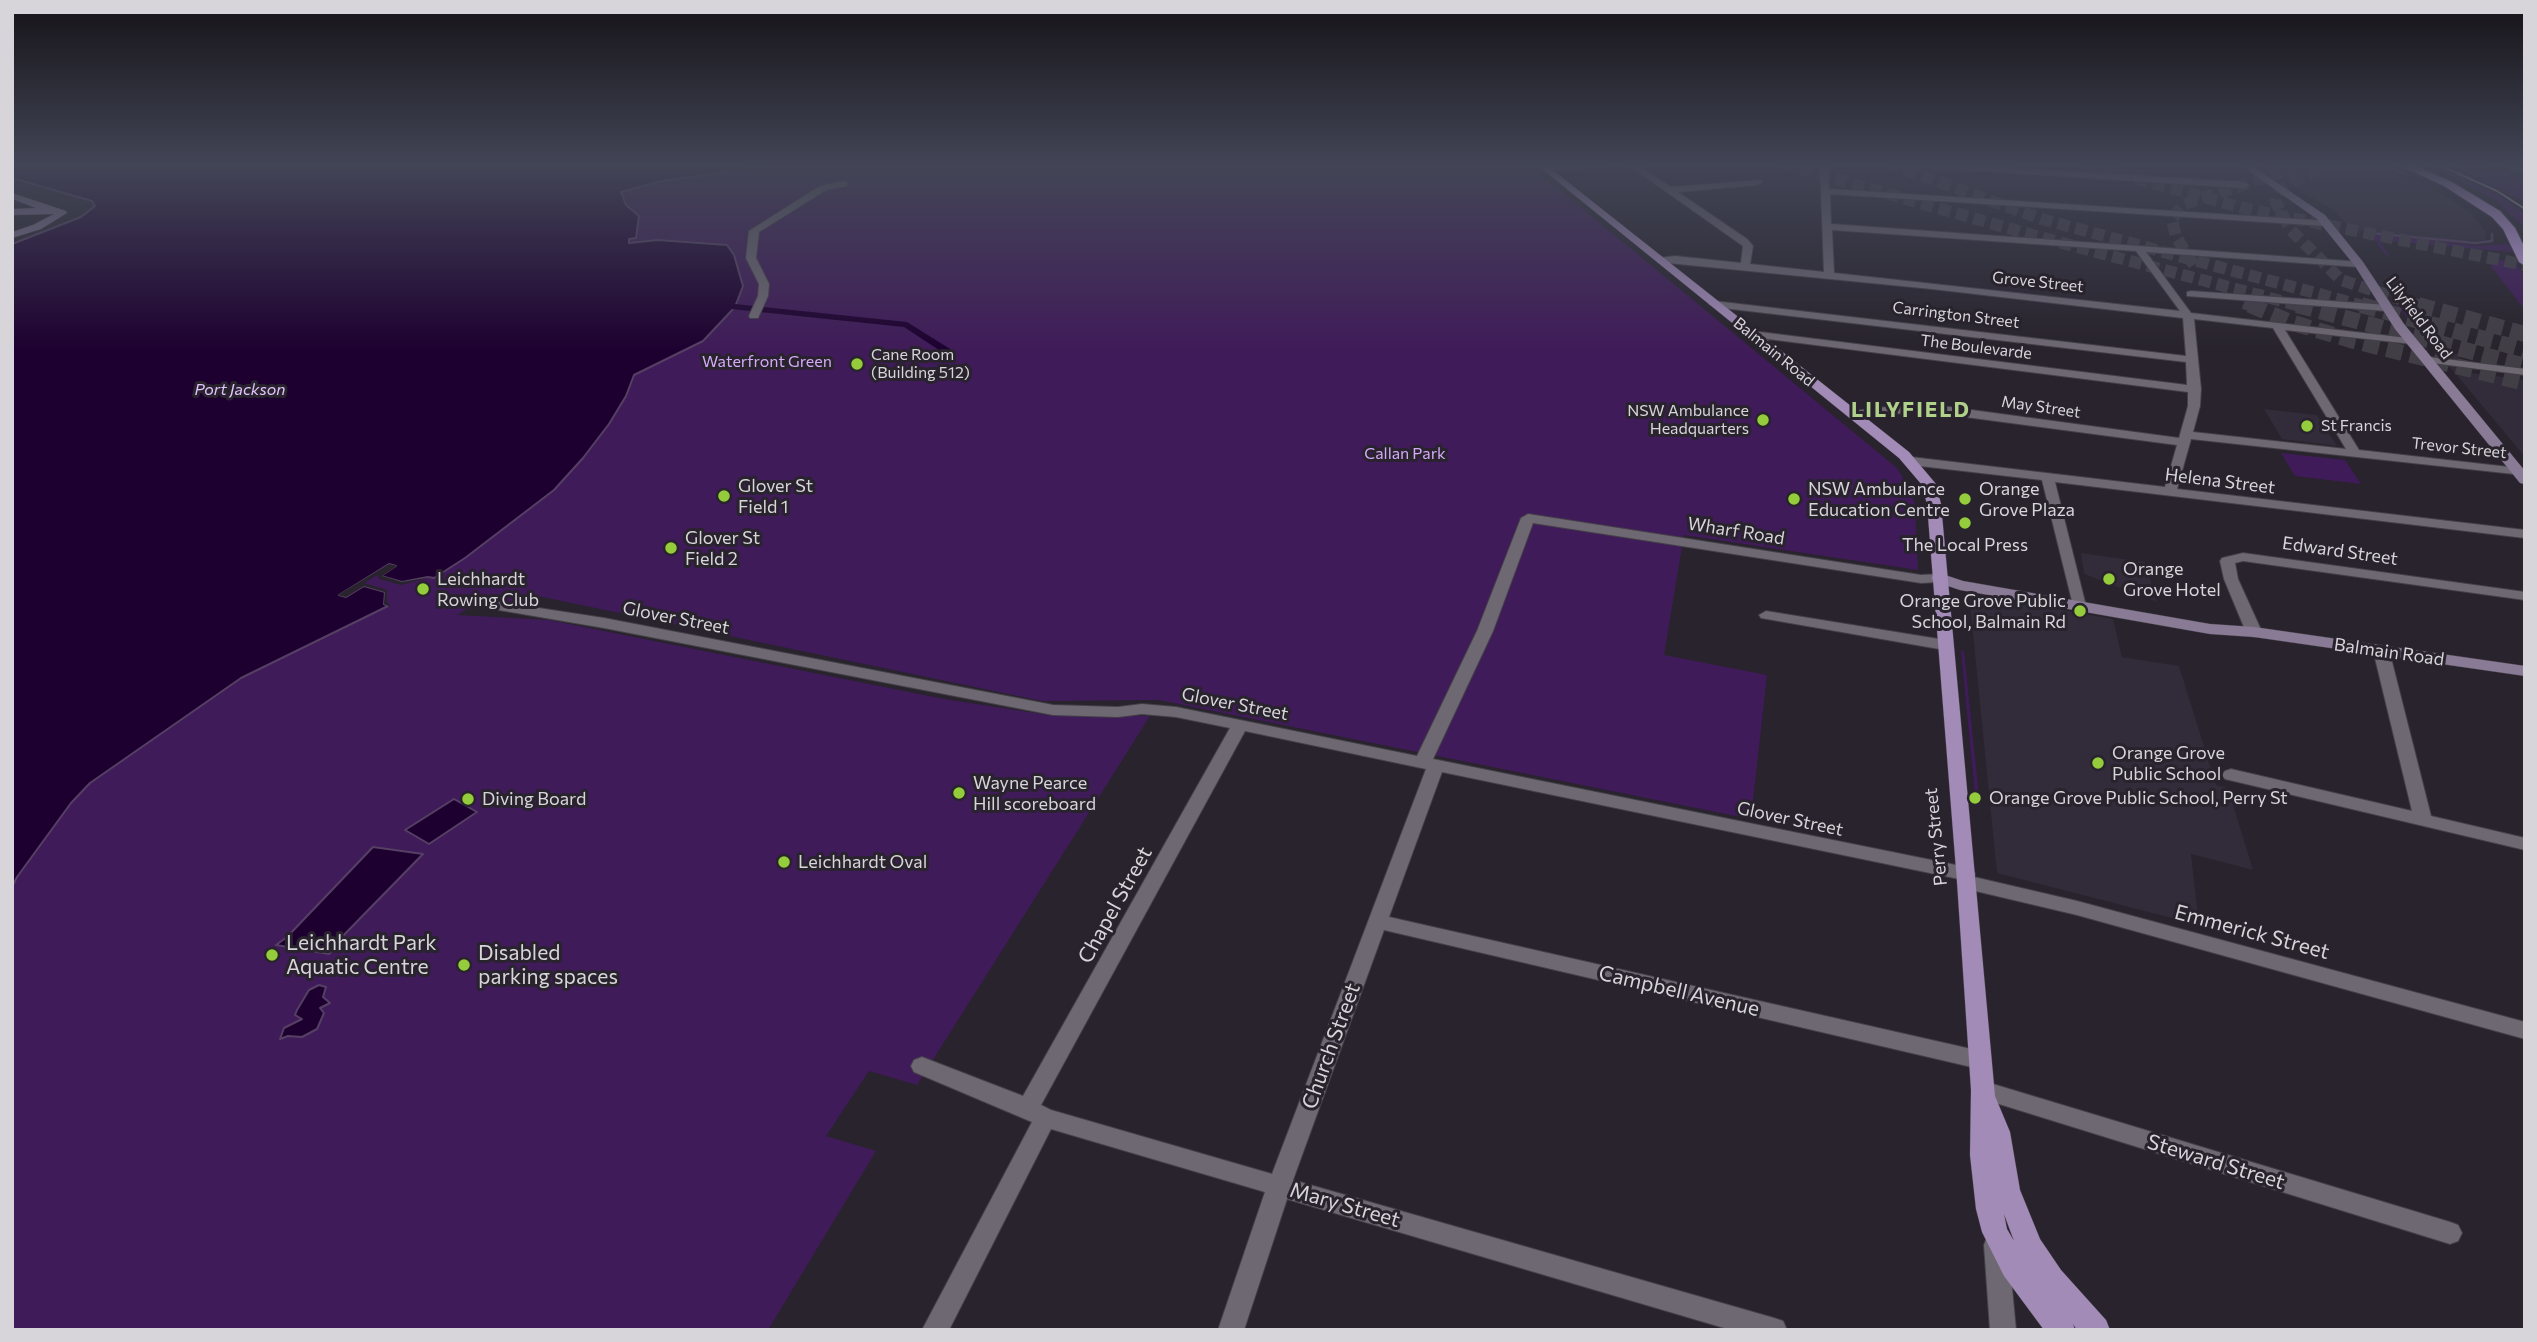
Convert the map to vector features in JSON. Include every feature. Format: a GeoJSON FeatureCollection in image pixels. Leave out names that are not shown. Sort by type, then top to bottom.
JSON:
{"type":"FeatureCollection","features":[{"type":"Feature","properties":{"kind":"highway"},"geometry":{"type":"LineString","coordinates":[[2508,227],[2525,262]]}},
{"type":"Feature","properties":{"kind":"main road"},"geometry":{"type":"LineString","coordinates":[[12,235],[36,227]]}},
{"type":"Feature","properties":{"kind":"main road","name":"Balmain Road"},"geometry":{"type":"LineString","coordinates":[[1619,227],[1911,461],[1925,476],[1933,496],[1940,578],[1960,585],[2079,602],[2210,629],[2254,632],[2525,671]]}},
{"type":"Feature","properties":{"kind":"main road","name":"Lilyfield Road"},"geometry":{"type":"LineString","coordinates":[[2329,227],[2359,264],[2412,341],[2522,476]]}},
{"type":"Feature","properties":{"kind":"main road","name":"Perry Street"},"geometry":{"type":"LineString","coordinates":[[1940,578],[1983,1090],[1983,1155],[1989,1209],[1995,1232],[2020,1277],[2061,1330]]}},
{"type":"Feature","properties":{"kind":"main road","name":"Perry Street"},"geometry":{"type":"LineString","coordinates":[[1983,1090],[1997,1132],[2007,1190],[2015,1216],[2030,1247],[2051,1279],[2096,1330]]}},
{"type":"Feature","properties":{"kind":"street"},"geometry":{"type":"LineString","coordinates":[[756,312],[763,296],[764,284],[751,258],[754,230],[760,227]]}},
{"type":"Feature","properties":{"kind":"street"},"geometry":{"type":"LineString","coordinates":[[1723,227],[1746,243],[1745,267]]}},
{"type":"Feature","properties":{"kind":"street"},"geometry":{"type":"LineString","coordinates":[[1828,227],[1829,276]]}},
{"type":"Feature","properties":{"kind":"street"},"geometry":{"type":"LineString","coordinates":[[1837,227],[2359,264]]}},
{"type":"Feature","properties":{"kind":"street"},"geometry":{"type":"LineString","coordinates":[[2138,248],[2189,315],[2195,389],[2186,439],[2170,492]]}},
{"type":"Feature","properties":{"kind":"street","name":"Grove Street"},"geometry":{"type":"LineString","coordinates":[[1661,260],[1675,259],[2412,341]]}},
{"type":"Feature","properties":{"kind":"street"},"geometry":{"type":"LineString","coordinates":[[2191,294],[2387,308]]}},
{"type":"Feature","properties":{"kind":"street","name":"Carrington Street"},"geometry":{"type":"LineString","coordinates":[[1714,304],[2194,360]]}},
{"type":"Feature","properties":{"kind":"street"},"geometry":{"type":"LineString","coordinates":[[2277,326],[2355,454]]}},
{"type":"Feature","properties":{"kind":"street","name":"The Boulevarde"},"geometry":{"type":"LineString","coordinates":[[1752,334],[2195,389]]}},
{"type":"Feature","properties":{"kind":"street"},"geometry":{"type":"LineString","coordinates":[[2429,360],[2525,372]]}},
{"type":"Feature","properties":{"kind":"street","name":"May Street"},"geometry":{"type":"LineString","coordinates":[[1853,415],[1920,407],[2186,439]]}},
{"type":"Feature","properties":{"kind":"street","name":"Trevor Street"},"geometry":{"type":"LineString","coordinates":[[2186,439],[2355,454],[2522,476]]}},
{"type":"Feature","properties":{"kind":"street","name":"Helena Street"},"geometry":{"type":"LineString","coordinates":[[1911,461],[2525,534]]}},
{"type":"Feature","properties":{"kind":"street"},"geometry":{"type":"LineString","coordinates":[[2048,478],[2079,602]]}},
{"type":"Feature","properties":{"kind":"street","name":"Wharf Road"},"geometry":{"type":"LineString","coordinates":[[1528,518],[1921,579],[1940,578]]}},
{"type":"Feature","properties":{"kind":"street","name":"Church Street"},"geometry":{"type":"LineString","coordinates":[[1231,1330],[1279,1186],[1377,921],[1429,764],[1485,631],[1528,518]]}},
{"type":"Feature","properties":{"kind":"street","name":"Edward Street"},"geometry":{"type":"LineString","coordinates":[[2254,632],[2231,579],[2227,561],[2243,557],[2525,596]]}},
{"type":"Feature","properties":{"kind":"street","name":"Glover Street"},"geometry":{"type":"LineString","coordinates":[[493,605],[617,626],[1053,710],[1156,710],[1241,724],[1966,878]]}},
{"type":"Feature","properties":{"kind":"street"},"geometry":{"type":"LineString","coordinates":[[1766,615],[1945,645]]}},
{"type":"Feature","properties":{"kind":"street"},"geometry":{"type":"LineString","coordinates":[[2381,650],[2423,820]]}},
{"type":"Feature","properties":{"kind":"street","name":"Chapel Street"},"geometry":{"type":"LineString","coordinates":[[935,1330],[1037,1113],[1241,724]]}},
{"type":"Feature","properties":{"kind":"street"},"geometry":{"type":"LineString","coordinates":[[2231,775],[2525,844]]}},
{"type":"Feature","properties":{"kind":"street","name":"Emmerick Street"},"geometry":{"type":"LineString","coordinates":[[1966,878],[2525,1031]]}},
{"type":"Feature","properties":{"kind":"street","name":"Campbell Avenue"},"geometry":{"type":"LineString","coordinates":[[1377,921],[1980,1060]]}},
{"type":"Feature","properties":{"kind":"street","name":"Mary Street"},"geometry":{"type":"LineString","coordinates":[[922,1066],[1037,1113],[1774,1330]]}},
{"type":"Feature","properties":{"kind":"street","name":"Steward Street"},"geometry":{"type":"LineString","coordinates":[[1983,1090],[2450,1233]]}},
{"type":"Feature","properties":{"kind":"street","name":"Perry Street"},"geometry":{"type":"LineString","coordinates":[[1995,1232],[2003,1330]]}},
{"type":"Feature","properties":{"kind":"shaded area"},"geometry":{"type":"Polygon","coordinates":[[[2349,227],[2482,227],[2485,231],[2485,240],[2461,241],[2352,230],[2349,227]]]}},
{"type":"Feature","properties":{"kind":"shaded area"},"geometry":{"type":"Polygon","coordinates":[[[2433,336],[2444,337],[2471,373],[2525,380],[2525,457],[2439,354],[2447,355],[2433,336]]]}},
{"type":"Feature","properties":{"kind":"shaded area"},"geometry":{"type":"Polygon","coordinates":[[[2264,409],[2317,415],[2337,446],[2282,439],[2264,409]]]}},
{"type":"Feature","properties":{"kind":"shaded area"},"geometry":{"type":"Polygon","coordinates":[[[2081,553],[2145,562],[2157,602],[2084,574],[2081,553]]]}},
{"type":"Feature","properties":{"kind":"shaded area","name":"Orange Grove Public School"},"geometry":{"type":"Polygon","coordinates":[[[1969,594],[2113,619],[2122,657],[2179,666],[2216,785],[2228,788],[2253,870],[2191,854],[2199,925],[1997,873],[1969,594]]]}},
{"type":"Feature","properties":{"kind":"green space"},"geometry":{"type":"Polygon","coordinates":[[[628,227],[1604,227],[1897,468],[1911,491],[1915,504],[1918,570],[1684,535],[1664,655],[1767,675],[1751,819],[1159,700],[1042,701],[538,596],[489,608],[474,604],[457,615],[549,620],[944,699],[1048,715],[1150,716],[917,1085],[869,1071],[826,1136],[876,1151],[768,1330],[12,1330],[12,887],[17,877],[71,803],[90,783],[241,678],[387,606],[346,597],[389,564],[434,578],[465,558],[554,490],[583,458],[626,396],[634,375],[703,341],[735,307],[743,286],[734,255],[727,245],[658,240],[629,243],[628,227]]]}},
{"type":"Feature","properties":{"kind":"green space"},"geometry":{"type":"Polygon","coordinates":[[[2371,234],[2480,246],[2503,244],[2510,245],[2512,252],[2379,240],[2391,258],[2384,253],[2371,234]]]}},
{"type":"Feature","properties":{"kind":"green space"},"geometry":{"type":"Polygon","coordinates":[[[2486,260],[2515,262],[2525,277],[2525,310],[2486,260]]]}},
{"type":"Feature","properties":{"kind":"green space"},"geometry":{"type":"Polygon","coordinates":[[[2388,287],[2402,289],[2426,328],[2448,355],[2439,354],[2400,309],[2388,287]]]}},
{"type":"Feature","properties":{"kind":"green space"},"geometry":{"type":"Polygon","coordinates":[[[2281,453],[2345,460],[2361,484],[2295,476],[2281,453]]]}},
{"type":"Feature","properties":{"kind":"green space"},"geometry":{"type":"Polygon","coordinates":[[[1961,651],[1964,651],[1980,806],[1976,805],[1961,651]]]}},
{"type":"Feature","properties":{"kind":"water","name":"Port Jackson"},"geometry":{"type":"Polygon","coordinates":[[[56,227],[638,227],[636,238],[629,239],[629,243],[658,240],[727,245],[734,255],[743,286],[735,307],[703,341],[634,375],[626,396],[609,424],[554,490],[465,558],[434,578],[402,582],[381,576],[396,566],[389,564],[339,595],[346,597],[364,586],[385,592],[384,604],[388,606],[241,678],[90,783],[71,803],[12,887],[12,244],[56,227]]]}},
{"type":"Feature","properties":{"kind":"water"},"geometry":{"type":"Polygon","coordinates":[[[454,799],[477,812],[429,844],[405,830],[454,799]]]}},
{"type":"Feature","properties":{"kind":"water"},"geometry":{"type":"Polygon","coordinates":[[[373,847],[423,854],[335,944],[337,946],[329,954],[276,945],[287,937],[373,847]]]}},
{"type":"Feature","properties":{"kind":"water"},"geometry":{"type":"Polygon","coordinates":[[[319,985],[326,987],[323,997],[330,1003],[320,1008],[324,1013],[317,1029],[302,1037],[288,1036],[280,1039],[284,1028],[302,1019],[295,1015],[297,1010],[309,990],[319,985]]]}},
{"type":"Feature","properties":{"kind":"pier"},"geometry":{"type":"Polygon","coordinates":[[[389,564],[397,566],[382,576],[402,582],[432,577],[401,585],[379,579],[377,575],[364,583],[387,590],[387,602],[391,607],[384,604],[385,592],[364,586],[346,597],[338,595],[389,564]]]}},
{"type":"Feature","properties":{"kind":"waterway"},"geometry":{"type":"LineString","coordinates":[[2370,233],[2475,243],[2492,241],[2492,234]]}},
{"type":"Feature","properties":{"kind":"waterway"},"geometry":{"type":"LineString","coordinates":[[735,307],[893,322],[907,325],[949,352]]}},
{"type":"Feature","properties":{"kind":"tunnel"},"geometry":{"type":"LineString","coordinates":[[2003,227],[2304,307]]}},
{"type":"Feature","properties":{"kind":"tunnel"},"geometry":{"type":"LineString","coordinates":[[2070,227],[2190,259]]}},
{"type":"Feature","properties":{"kind":"tunnel"},"geometry":{"type":"LineString","coordinates":[[2174,227],[2176,237],[2190,259]]}},
{"type":"Feature","properties":{"kind":"tunnel"},"geometry":{"type":"LineString","coordinates":[[2289,227],[2341,280],[2424,307]]}},
{"type":"Feature","properties":{"kind":"tunnel"},"geometry":{"type":"LineString","coordinates":[[2335,227],[2525,265]]}},
{"type":"Feature","properties":{"kind":"tunnel"},"geometry":{"type":"LineString","coordinates":[[2190,259],[2367,307]]}},
{"type":"Feature","properties":{"kind":"tunnel"},"geometry":{"type":"LineString","coordinates":[[2190,259],[2194,265]]}},
{"type":"Feature","properties":{"kind":"tunnel"},"geometry":{"type":"LineString","coordinates":[[2244,303],[2254,307]]}},
{"type":"Feature","properties":{"kind":"tunnel"},"geometry":{"type":"LineString","coordinates":[[2250,305],[2290,322],[2354,341],[2525,383]]}},
{"type":"Feature","properties":{"kind":"tunnel"},"geometry":{"type":"LineString","coordinates":[[2297,305],[2525,366]]}},
{"type":"Feature","properties":{"kind":"tunnel"},"geometry":{"type":"LineString","coordinates":[[2361,305],[2525,350]]}},
{"type":"Feature","properties":{"kind":"tunnel"},"geometry":{"type":"LineString","coordinates":[[2418,305],[2525,334]]}},
{"type":"Feature","properties":{"kind":"place","name":"Cane Room (Building 512)"},"geometry":{"type":"Point","coordinates":[857,364]}},
{"type":"Feature","properties":{"kind":"place","name":"NSW Ambulance Headquarters"},"geometry":{"type":"Point","coordinates":[1763,420]}},
{"type":"Feature","properties":{"kind":"place","name":"St Francis"},"geometry":{"type":"Point","coordinates":[2307,426]}},
{"type":"Feature","properties":{"kind":"place","name":"Glover St Field 1"},"geometry":{"type":"Point","coordinates":[724,496]}},
{"type":"Feature","properties":{"kind":"place","name":"NSW Ambulance Education Centre"},"geometry":{"type":"Point","coordinates":[1794,499]}},
{"type":"Feature","properties":{"kind":"place","name":"Orange Grove Plaza"},"geometry":{"type":"Point","coordinates":[1965,499]}},
{"type":"Feature","properties":{"kind":"place","name":"The Local Press"},"geometry":{"type":"Point","coordinates":[1965,523]}},
{"type":"Feature","properties":{"kind":"place","name":"Glover St Field 2"},"geometry":{"type":"Point","coordinates":[671,548]}},
{"type":"Feature","properties":{"kind":"place","name":"Orange Grove Hotel"},"geometry":{"type":"Point","coordinates":[2109,579]}},
{"type":"Feature","properties":{"kind":"place","name":"Leichhardt Rowing Club"},"geometry":{"type":"Point","coordinates":[423,589]}},
{"type":"Feature","properties":{"kind":"place","name":"Orange Grove Public School, Balmain Rd"},"geometry":{"type":"Point","coordinates":[2080,611]}},
{"type":"Feature","properties":{"kind":"place","name":"Orange Grove Public School"},"geometry":{"type":"Point","coordinates":[2098,763]}},
{"type":"Feature","properties":{"kind":"place","name":"Wayne Pearce Hill scoreboard"},"geometry":{"type":"Point","coordinates":[959,793]}},
{"type":"Feature","properties":{"kind":"place","name":"Orange Grove Public School, Perry St"},"geometry":{"type":"Point","coordinates":[1975,798]}},
{"type":"Feature","properties":{"kind":"place","name":"Diving Board"},"geometry":{"type":"Point","coordinates":[468,799]}},
{"type":"Feature","properties":{"kind":"place","name":"Leichhardt Oval"},"geometry":{"type":"Point","coordinates":[784,862]}},
{"type":"Feature","properties":{"kind":"place","name":"Leichhardt Park Aquatic Centre"},"geometry":{"type":"Point","coordinates":[272,955]}},
{"type":"Feature","properties":{"kind":"place","name":"Disabled parking spaces"},"geometry":{"type":"Point","coordinates":[464,965]}},
{"type":"Feature","properties":{"kind":"district","name":"LILYFIELD"},"geometry":{"type":"Point","coordinates":[1911,410]}},
{"type":"Feature","properties":{"kind":"park label","name":"Waterfront Green"},"geometry":{"type":"Point","coordinates":[767,362]}},
{"type":"Feature","properties":{"kind":"park label","name":"Callan Park"},"geometry":{"type":"Point","coordinates":[1405,454]}}]}
